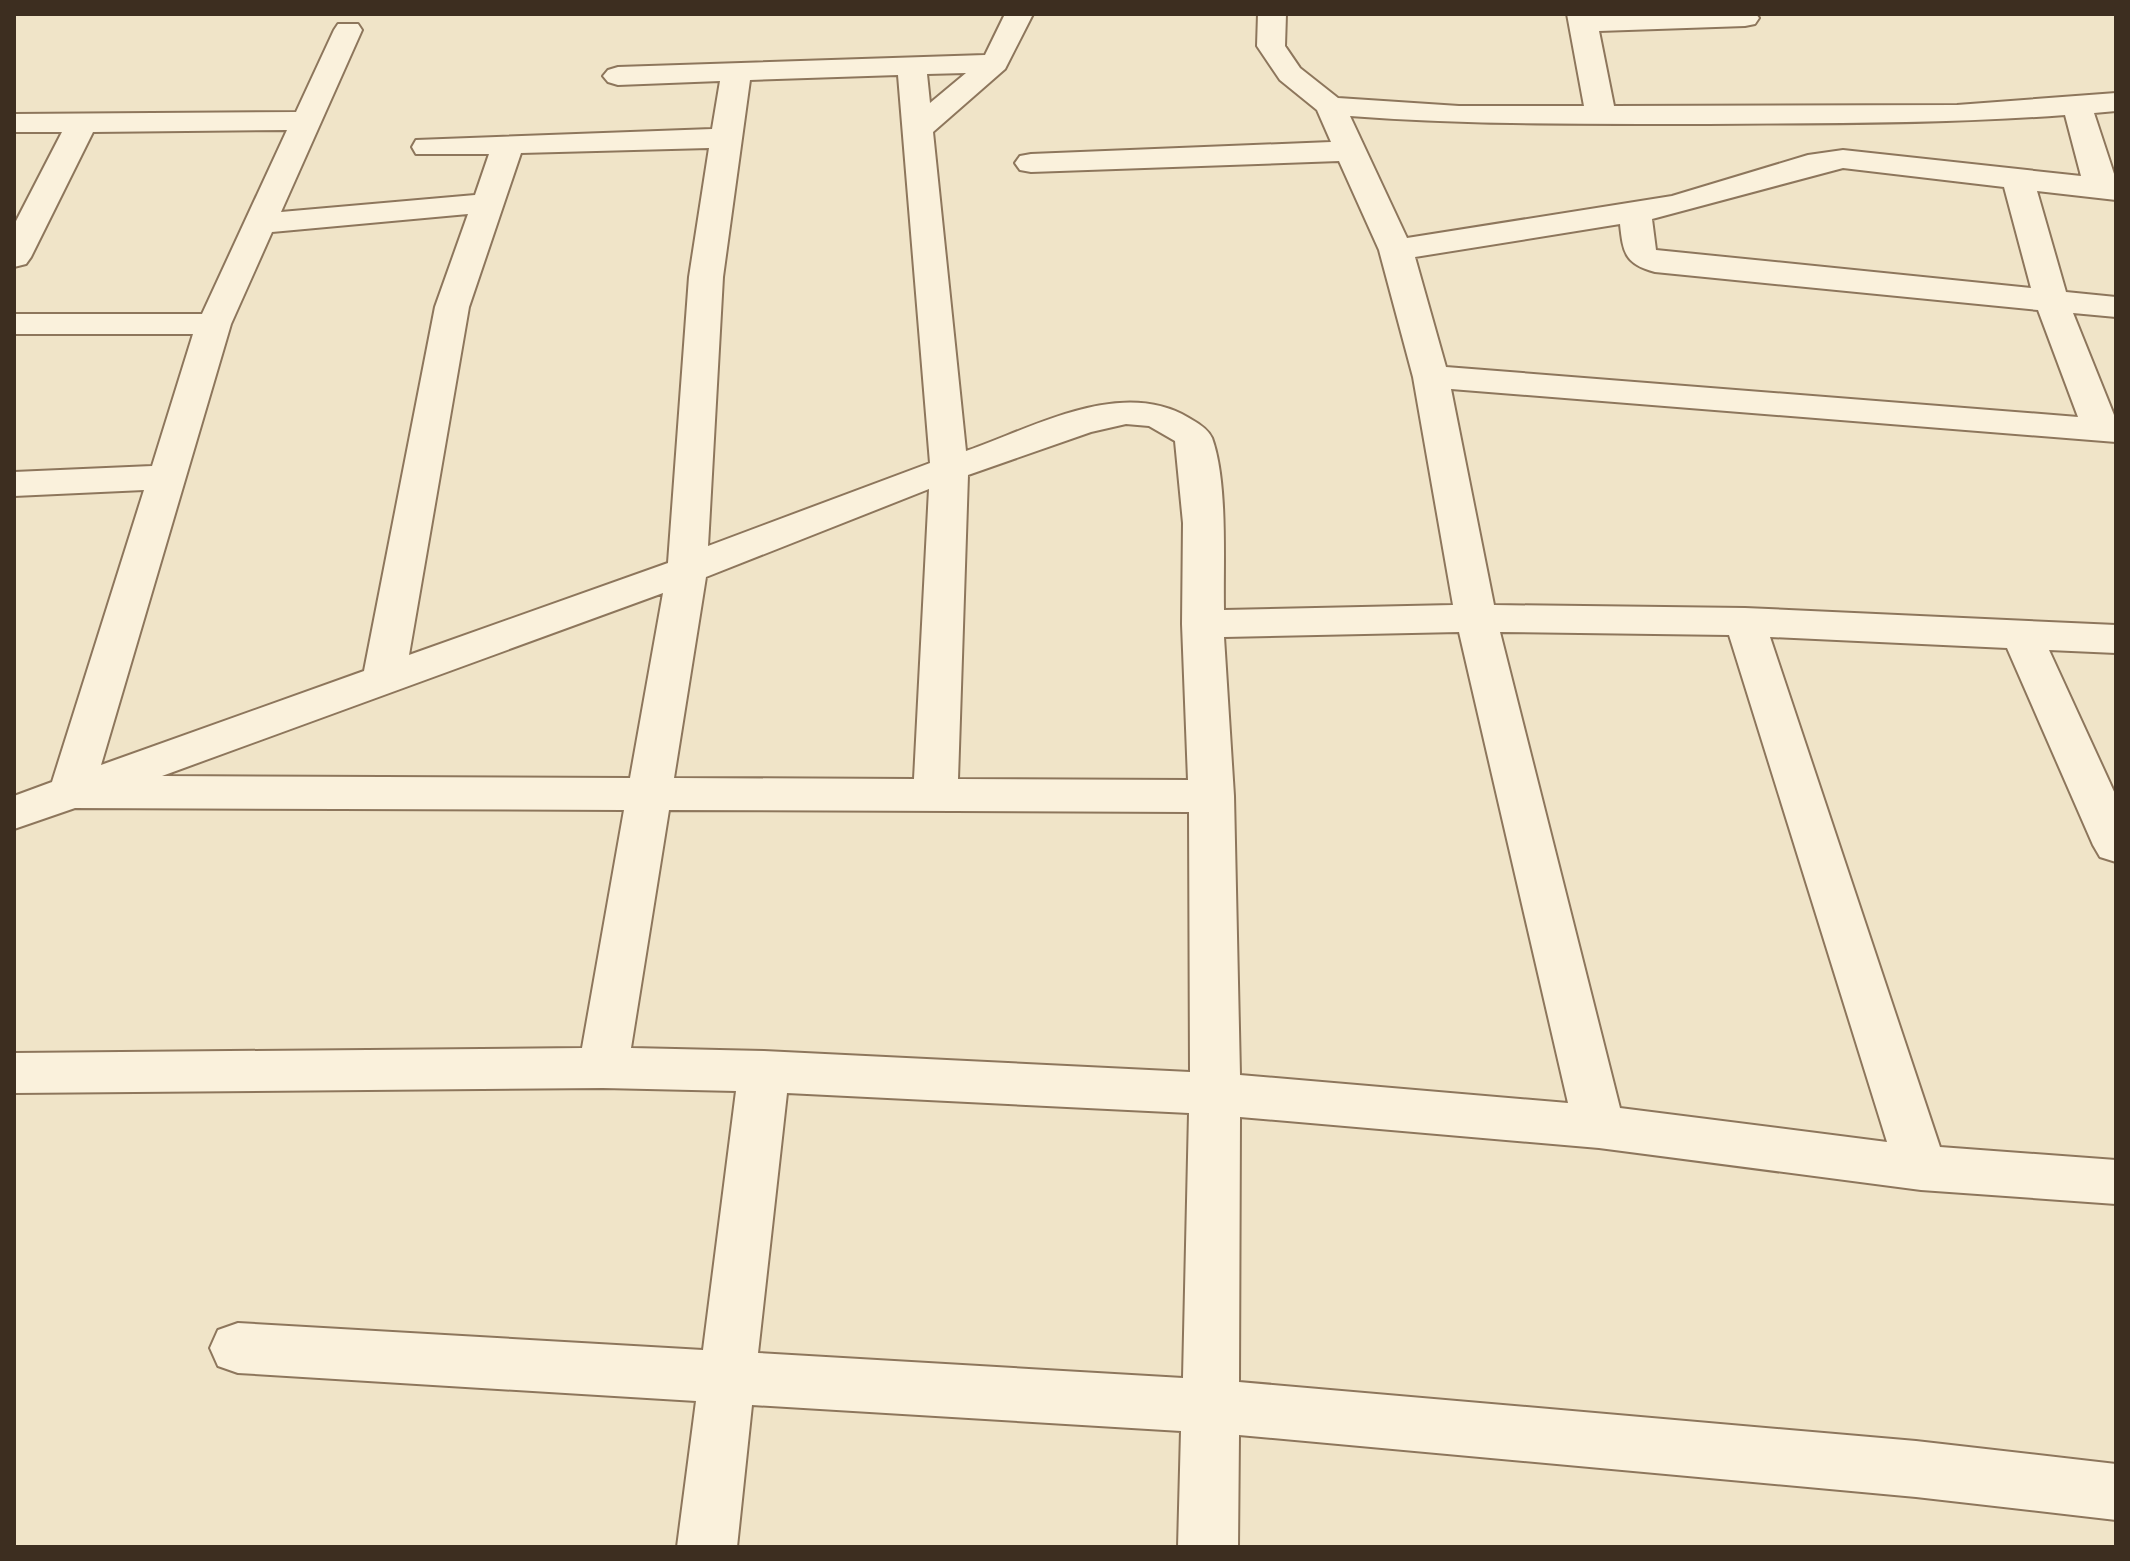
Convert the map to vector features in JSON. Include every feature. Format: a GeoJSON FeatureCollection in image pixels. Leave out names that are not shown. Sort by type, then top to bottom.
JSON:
{"type":"FeatureCollection","features":[{"type":"Feature","properties":{"kind":"street"},"geometry":{"type":"LineString","coordinates":[[918,129],[995,63],[1019,14]]}},
{"type":"Feature","properties":{"kind":"street"},"geometry":{"type":"LineString","coordinates":[[1272,14],[1271,46],[1290,74],[1330,106],[1396,250],[1431,377],[1476,618],[1599,1127]]}},
{"type":"Feature","properties":{"kind":"street"},"geometry":{"type":"LineString","coordinates":[[1601,115],[1582,18],[1745,18]]}},
{"type":"Feature","properties":{"kind":"street"},"geometry":{"type":"LineString","coordinates":[[71,792],[214,324],[348,30]]}},
{"type":"Feature","properties":{"kind":"street"},"geometry":{"type":"LineString","coordinates":[[618,76],[995,63]]}},
{"type":"Feature","properties":{"kind":"street"},"geometry":{"type":"LineString","coordinates":[[912,66],[949,469],[935,794]]}},
{"type":"Feature","properties":{"kind":"street"},"geometry":{"type":"LineString","coordinates":[[603,1068],[687,570],[706,277],[736,72]]}},
{"type":"Feature","properties":{"kind":"street"},"geometry":{"type":"LineString","coordinates":[[1330,106],[1459,115],[1833,115],[1957,114],[2116,102]]}},
{"type":"Feature","properties":{"kind":"street"},"geometry":{"type":"LineString","coordinates":[[1396,250],[1635,213],[1710,196],[1819,162],[1858,160],[2108,190],[2077,105]]}},
{"type":"Feature","properties":{"kind":"street"},"geometry":{"type":"LineString","coordinates":[[1833,115],[1858,160]]}},
{"type":"Feature","properties":{"kind":"street"},"geometry":{"type":"LineString","coordinates":[[14,123],[304,121]]}},
{"type":"Feature","properties":{"kind":"street"},"geometry":{"type":"LineString","coordinates":[[14,257],[82,123]]}},
{"type":"Feature","properties":{"kind":"street"},"geometry":{"type":"LineString","coordinates":[[427,147],[726,138]]}},
{"type":"Feature","properties":{"kind":"street"},"geometry":{"type":"LineString","coordinates":[[384,677],[452,307],[508,145]]}},
{"type":"Feature","properties":{"kind":"street"},"geometry":{"type":"LineString","coordinates":[[1031,163],[1350,151]]}},
{"type":"Feature","properties":{"kind":"street"},"geometry":{"type":"LineString","coordinates":[[1431,377],[2108,430],[2051,300],[2018,179]]}},
{"type":"Feature","properties":{"kind":"street"},"geometry":{"type":"LineString","coordinates":[[258,224],[488,203]]}},
{"type":"Feature","properties":{"kind":"street"},"geometry":{"type":"LineString","coordinates":[[1635,213],[1640,255],[1655,262],[2116,307]]}},
{"type":"Feature","properties":{"kind":"street"},"geometry":{"type":"LineString","coordinates":[[14,324],[214,324]]}},
{"type":"Feature","properties":{"kind":"street"},"geometry":{"type":"LineString","coordinates":[[14,813],[687,570],[761,538],[949,469],[1098,418],[1129,412],[1155,415],[1173,422],[1193,437],[1199,463],[1202,624],[1212,796],[1215,1094],[1208,1547]]}},
{"type":"Feature","properties":{"kind":"street"},"geometry":{"type":"LineString","coordinates":[[14,484],[166,477]]}},
{"type":"Feature","properties":{"kind":"street"},"geometry":{"type":"LineString","coordinates":[[1202,624],[1476,618],[1745,622],[2116,639]]}},
{"type":"Feature","properties":{"kind":"street"},"geometry":{"type":"LineString","coordinates":[[1745,622],[1921,1168]]}},
{"type":"Feature","properties":{"kind":"street"},"geometry":{"type":"LineString","coordinates":[[2022,635],[2116,845]]}},
{"type":"Feature","properties":{"kind":"street"},"geometry":{"type":"LineString","coordinates":[[71,792],[1212,796]]}},
{"type":"Feature","properties":{"kind":"street"},"geometry":{"type":"LineString","coordinates":[[14,1073],[603,1068],[764,1071],[1215,1094],[1599,1127],[1921,1168],[2116,1182]]}},
{"type":"Feature","properties":{"kind":"street"},"geometry":{"type":"LineString","coordinates":[[707,1547],[764,1071]]}},
{"type":"Feature","properties":{"kind":"street"},"geometry":{"type":"LineString","coordinates":[[238,1348],[1210,1406],[1916,1469],[2116,1492]]}}]}
